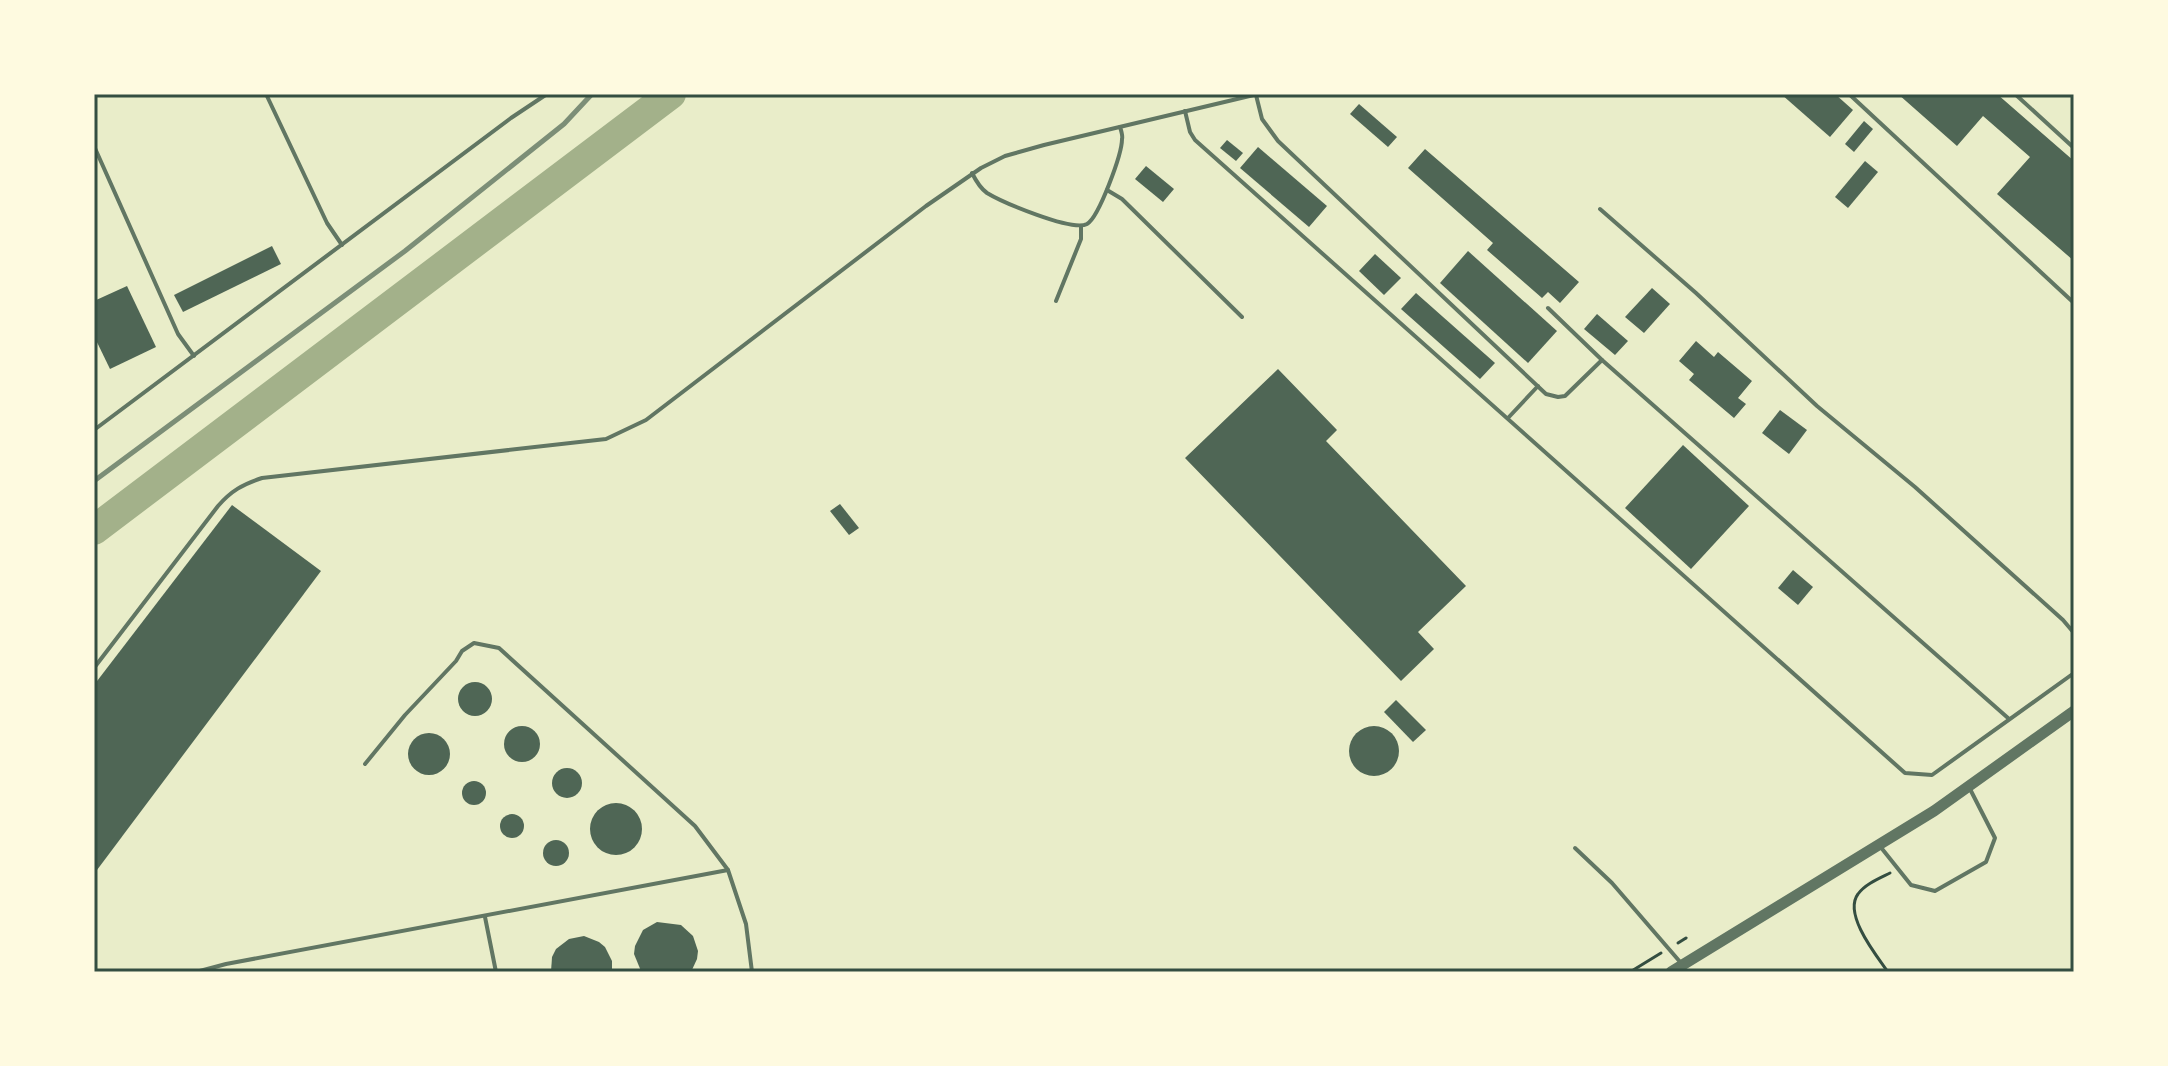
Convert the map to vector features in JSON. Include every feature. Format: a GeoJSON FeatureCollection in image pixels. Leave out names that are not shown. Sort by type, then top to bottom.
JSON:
{"type":"FeatureCollection","features":[{"type":"Feature","properties":{"kind":"street"},"geometry":{"type":"LineString","coordinates":[[1671,972],[1969,787],[2074,711]]}},
{"type":"Feature","properties":{"kind":"lane"},"geometry":{"type":"LineString","coordinates":[[266,94],[327,223],[342,245]]}},
{"type":"Feature","properties":{"kind":"lane"},"geometry":{"type":"LineString","coordinates":[[532,94],[536,102]]}},
{"type":"Feature","properties":{"kind":"lane"},"geometry":{"type":"LineString","coordinates":[[94,430],[547,94]]}},
{"type":"Feature","properties":{"kind":"lane"},"geometry":{"type":"LineString","coordinates":[[94,668],[218,506],[242,485],[262,478],[606,439],[646,420],[972,173],[1005,156],[1257,94],[1262,119],[1278,141],[1538,386],[1551,396],[1565,396],[1602,360]]}},
{"type":"Feature","properties":{"kind":"lane"},"geometry":{"type":"LineString","coordinates":[[1849,94],[2074,303]]}},
{"type":"Feature","properties":{"kind":"lane"},"geometry":{"type":"LineString","coordinates":[[2015,94],[2074,148]]}},
{"type":"Feature","properties":{"kind":"lane"},"geometry":{"type":"LineString","coordinates":[[1185,111],[1195,140],[1905,773],[1932,775],[2074,673]]}},
{"type":"Feature","properties":{"kind":"lane"},"geometry":{"type":"LineString","coordinates":[[972,173],[991,195],[1065,224],[1081,226],[1093,218],[1106,190],[1122,142],[1120,127]]}},
{"type":"Feature","properties":{"kind":"lane"},"geometry":{"type":"LineString","coordinates":[[94,146],[178,334],[194,356]]}},
{"type":"Feature","properties":{"kind":"lane"},"geometry":{"type":"LineString","coordinates":[[1106,190],[1122,199],[1242,317]]}},
{"type":"Feature","properties":{"kind":"lane"},"geometry":{"type":"LineString","coordinates":[[1600,209],[1817,406],[1915,487],[2074,633]]}},
{"type":"Feature","properties":{"kind":"lane"},"geometry":{"type":"LineString","coordinates":[[1056,301],[1081,239],[1081,226]]}},
{"type":"Feature","properties":{"kind":"lane"},"geometry":{"type":"LineString","coordinates":[[1548,308],[1602,360],[2008,718]]}},
{"type":"Feature","properties":{"kind":"lane"},"geometry":{"type":"LineString","coordinates":[[1508,418],[1538,386]]}},
{"type":"Feature","properties":{"kind":"lane"},"geometry":{"type":"LineString","coordinates":[[365,764],[462,651],[474,643],[499,648],[695,826],[728,870],[746,924],[752,972]]}},
{"type":"Feature","properties":{"kind":"lane"},"geometry":{"type":"LineString","coordinates":[[1879,844],[1911,885],[1935,891],[1986,862],[1995,838],[1969,787]]}},
{"type":"Feature","properties":{"kind":"lane"},"geometry":{"type":"LineString","coordinates":[[1575,848],[1612,883],[1683,965]]}},
{"type":"Feature","properties":{"kind":"lane"},"geometry":{"type":"LineString","coordinates":[[196,972],[728,870]]}},
{"type":"Feature","properties":{"kind":"lane"},"geometry":{"type":"LineString","coordinates":[[485,917],[496,972]]}},
{"type":"Feature","properties":{"kind":"path"},"geometry":{"type":"LineString","coordinates":[[1888,972],[1856,922],[1853,908],[1858,894],[1874,881],[1897,870]]}},
{"type":"Feature","properties":{"kind":"path"},"geometry":{"type":"LineString","coordinates":[[1630,972],[1686,938]]}},
{"type":"Feature","properties":{"kind":"building"},"geometry":{"type":"Polygon","coordinates":[[[1781,94],[1835,94],[1853,110],[1830,137],[1781,94]]]}},
{"type":"Feature","properties":{"kind":"building"},"geometry":{"type":"Polygon","coordinates":[[[1898,94],[1997,94],[2074,161],[2074,261],[1997,194],[2030,157],[1983,116],[1957,146],[1898,94]]]}},
{"type":"Feature","properties":{"kind":"building"},"geometry":{"type":"Polygon","coordinates":[[[1359,104],[1397,137],[1388,147],[1350,114],[1359,104]]]}},
{"type":"Feature","properties":{"kind":"building"},"geometry":{"type":"Polygon","coordinates":[[[1864,121],[1873,129],[1854,152],[1845,144],[1864,121]]]}},
{"type":"Feature","properties":{"kind":"building"},"geometry":{"type":"Polygon","coordinates":[[[1227,140],[1243,153],[1236,161],[1220,148],[1227,140]]]}},
{"type":"Feature","properties":{"kind":"building"},"geometry":{"type":"Polygon","coordinates":[[[1258,147],[1327,206],[1309,227],[1240,168],[1258,147]]]}},
{"type":"Feature","properties":{"kind":"building"},"geometry":{"type":"Polygon","coordinates":[[[1425,149],[1579,282],[1560,303],[1548,292],[1542,298],[1487,250],[1493,243],[1408,168],[1425,149]]]}},
{"type":"Feature","properties":{"kind":"building"},"geometry":{"type":"Polygon","coordinates":[[[1865,161],[1878,172],[1848,208],[1835,197],[1865,161]]]}},
{"type":"Feature","properties":{"kind":"building"},"geometry":{"type":"Polygon","coordinates":[[[1146,166],[1174,189],[1163,202],[1135,179],[1146,166]]]}},
{"type":"Feature","properties":{"kind":"building"},"geometry":{"type":"Polygon","coordinates":[[[272,246],[281,264],[183,312],[174,295],[272,246]]]}},
{"type":"Feature","properties":{"kind":"building"},"geometry":{"type":"Polygon","coordinates":[[[1468,251],[1557,331],[1528,363],[1440,283],[1468,251]]]}},
{"type":"Feature","properties":{"kind":"building"},"geometry":{"type":"Polygon","coordinates":[[[1375,254],[1401,278],[1384,295],[1359,271],[1375,254]]]}},
{"type":"Feature","properties":{"kind":"building"},"geometry":{"type":"Polygon","coordinates":[[[127,286],[156,347],[110,369],[94,336],[94,301],[127,286]]]}},
{"type":"Feature","properties":{"kind":"building"},"geometry":{"type":"Polygon","coordinates":[[[1652,288],[1670,304],[1644,333],[1625,317],[1652,288]]]}},
{"type":"Feature","properties":{"kind":"building"},"geometry":{"type":"Polygon","coordinates":[[[1416,293],[1495,363],[1480,379],[1401,309],[1416,293]]]}},
{"type":"Feature","properties":{"kind":"building"},"geometry":{"type":"Polygon","coordinates":[[[1597,314],[1628,341],[1615,355],[1584,329],[1597,314]]]}},
{"type":"Feature","properties":{"kind":"building"},"geometry":{"type":"Polygon","coordinates":[[[1696,341],[1714,357],[1718,352],[1752,381],[1738,398],[1746,404],[1734,418],[1689,380],[1694,374],[1679,361],[1696,341]]]}},
{"type":"Feature","properties":{"kind":"building"},"geometry":{"type":"Polygon","coordinates":[[[1278,369],[1337,430],[1326,441],[1466,586],[1418,632],[1434,649],[1401,681],[1185,458],[1278,369]]]}},
{"type":"Feature","properties":{"kind":"building"},"geometry":{"type":"Polygon","coordinates":[[[1780,410],[1807,430],[1789,454],[1762,433],[1780,410]]]}},
{"type":"Feature","properties":{"kind":"building"},"geometry":{"type":"Polygon","coordinates":[[[1683,445],[1749,506],[1691,569],[1625,508],[1683,445]]]}},
{"type":"Feature","properties":{"kind":"building"},"geometry":{"type":"Polygon","coordinates":[[[840,504],[859,528],[849,535],[830,511],[840,504]]]}},
{"type":"Feature","properties":{"kind":"building"},"geometry":{"type":"Polygon","coordinates":[[[232,505],[321,571],[94,874],[94,685],[232,505]]]}},
{"type":"Feature","properties":{"kind":"building"},"geometry":{"type":"Polygon","coordinates":[[[1793,570],[1813,587],[1798,605],[1778,588],[1793,570]]]}},
{"type":"Feature","properties":{"kind":"building"},"geometry":{"type":"Polygon","coordinates":[[[475,682],[487,687],[492,699],[487,711],[475,716],[463,711],[458,699],[463,687],[475,682]]]}},
{"type":"Feature","properties":{"kind":"building"},"geometry":{"type":"Polygon","coordinates":[[[1396,700],[1426,730],[1413,742],[1384,712],[1396,700]]]}},
{"type":"Feature","properties":{"kind":"building"},"geometry":{"type":"Polygon","coordinates":[[[522,726],[535,731],[540,744],[535,757],[522,762],[509,757],[504,744],[509,731],[522,726]]]}},
{"type":"Feature","properties":{"kind":"building"},"geometry":{"type":"Polygon","coordinates":[[[1374,726],[1392,733],[1399,751],[1392,769],[1374,776],[1356,769],[1349,751],[1356,733],[1374,726]]]}},
{"type":"Feature","properties":{"kind":"building"},"geometry":{"type":"Polygon","coordinates":[[[429,733],[444,739],[450,754],[444,769],[429,775],[414,769],[408,754],[414,739],[429,733]]]}},
{"type":"Feature","properties":{"kind":"building"},"geometry":{"type":"Polygon","coordinates":[[[567,768],[578,772],[582,783],[578,794],[567,798],[556,794],[552,783],[556,772],[567,768]]]}},
{"type":"Feature","properties":{"kind":"building"},"geometry":{"type":"Polygon","coordinates":[[[474,781],[482,785],[486,793],[482,801],[474,805],[466,801],[462,793],[466,785],[474,781]]]}},
{"type":"Feature","properties":{"kind":"building"},"geometry":{"type":"Polygon","coordinates":[[[616,803],[635,810],[642,829],[635,848],[616,855],[597,848],[590,829],[597,810],[616,803]]]}},
{"type":"Feature","properties":{"kind":"building"},"geometry":{"type":"Polygon","coordinates":[[[512,814],[521,817],[524,826],[521,835],[512,838],[503,835],[500,826],[503,817],[512,814]]]}},
{"type":"Feature","properties":{"kind":"building"},"geometry":{"type":"Polygon","coordinates":[[[556,840],[565,844],[569,853],[565,862],[556,866],[547,862],[543,853],[547,844],[556,840]]]}},
{"type":"Feature","properties":{"kind":"building"},"geometry":{"type":"Polygon","coordinates":[[[657,922],[681,925],[693,936],[698,951],[691,972],[641,971],[634,954],[635,946],[643,930],[657,922]]]}},
{"type":"Feature","properties":{"kind":"building"},"geometry":{"type":"Polygon","coordinates":[[[584,936],[605,947],[612,961],[612,972],[551,972],[556,949],[569,939],[584,936]]]}},
{"type":"Feature","properties":{"kind":"waterway"},"geometry":{"type":"LineString","coordinates":[[94,530],[671,94]]}},
{"type":"Feature","properties":{"kind":"railway"},"geometry":{"type":"LineString","coordinates":[[94,481],[405,251],[564,124],[592,94]]}}]}
